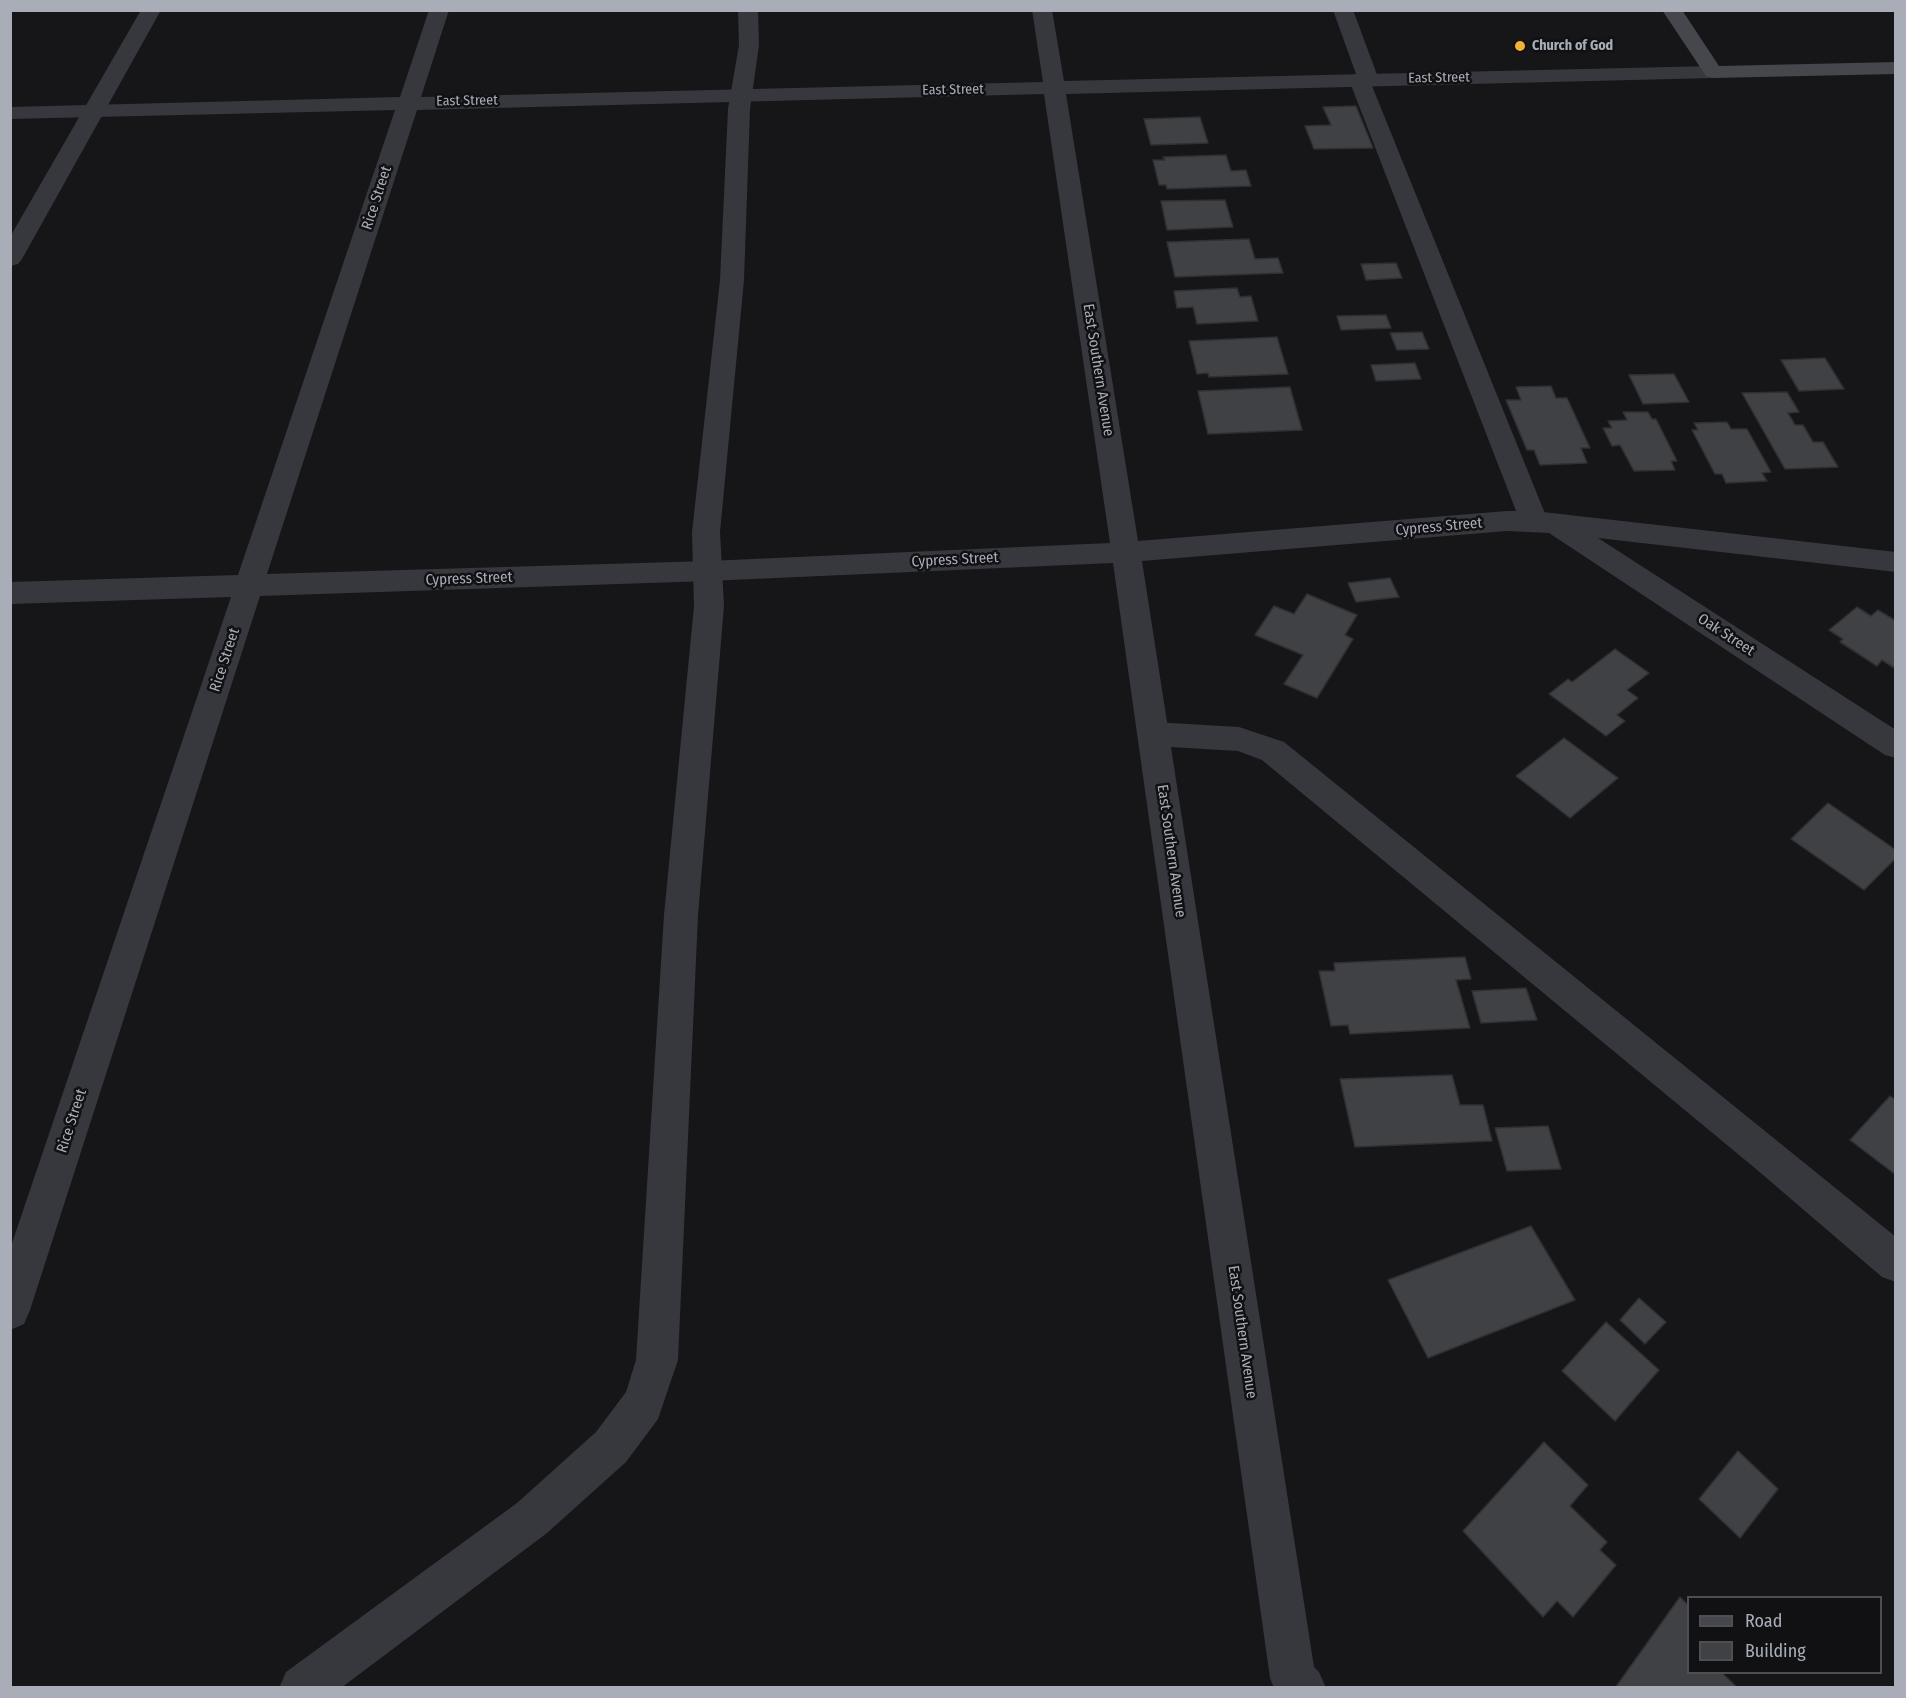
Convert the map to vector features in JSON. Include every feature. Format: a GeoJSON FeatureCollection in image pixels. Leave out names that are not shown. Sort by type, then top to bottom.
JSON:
{"type":"FeatureCollection","features":[{"type":"Feature","properties":{"kind":"street"},"geometry":{"type":"LineString","coordinates":[[10,259],[151,10]]}},
{"type":"Feature","properties":{"kind":"street","name":"Rice Street"},"geometry":{"type":"LineString","coordinates":[[10,1310],[439,10]]}},
{"type":"Feature","properties":{"kind":"street"},"geometry":{"type":"LineString","coordinates":[[303,1688],[532,1518],[611,1447],[643,1404],[657,1360],[681,915],[709,606],[706,532],[732,280],[740,110],[749,45],[748,10]]}},
{"type":"Feature","properties":{"kind":"street","name":"East Southern Avenue"},"geometry":{"type":"LineString","coordinates":[[1042,10],[1126,552],[1294,1684]]}},
{"type":"Feature","properties":{"kind":"street"},"geometry":{"type":"LineString","coordinates":[[1343,10],[1364,80],[1545,523]]}},
{"type":"Feature","properties":{"kind":"street"},"geometry":{"type":"LineString","coordinates":[[1672,10],[1713,72]]}},
{"type":"Feature","properties":{"kind":"street","name":"East Street"},"geometry":{"type":"LineString","coordinates":[[10,113],[1896,68]]}},
{"type":"Feature","properties":{"kind":"street","name":"Cypress Street"},"geometry":{"type":"LineString","coordinates":[[10,593],[708,572],[1126,552],[1507,521],[1545,523],[1896,562]]}},
{"type":"Feature","properties":{"kind":"street","name":"Oak Street"},"geometry":{"type":"LineString","coordinates":[[1545,523],[1896,746]]}},
{"type":"Feature","properties":{"kind":"street"},"geometry":{"type":"LineString","coordinates":[[1153,734],[1239,739],[1273,751],[1769,1156],[1896,1263]]}},
{"type":"Feature","properties":{"kind":"building"},"geometry":{"type":"Polygon","coordinates":[[[1356,106],[1373,148],[1314,149],[1305,126],[1331,125],[1323,107],[1356,106]]]}},
{"type":"Feature","properties":{"kind":"building"},"geometry":{"type":"Polygon","coordinates":[[[1200,117],[1208,143],[1151,145],[1144,119],[1200,117]]]}},
{"type":"Feature","properties":{"kind":"building"},"geometry":{"type":"Polygon","coordinates":[[[1226,155],[1231,171],[1246,170],[1251,186],[1167,189],[1166,185],[1159,185],[1153,160],[1165,160],[1163,157],[1226,155]]]}},
{"type":"Feature","properties":{"kind":"building"},"geometry":{"type":"Polygon","coordinates":[[[1225,200],[1233,227],[1167,230],[1161,201],[1225,200]]]}},
{"type":"Feature","properties":{"kind":"building"},"geometry":{"type":"Polygon","coordinates":[[[1249,239],[1255,259],[1278,258],[1283,273],[1175,277],[1167,242],[1249,239]]]}},
{"type":"Feature","properties":{"kind":"building"},"geometry":{"type":"Polygon","coordinates":[[[1396,263],[1402,278],[1366,280],[1361,264],[1396,263]]]}},
{"type":"Feature","properties":{"kind":"building"},"geometry":{"type":"Polygon","coordinates":[[[1237,288],[1240,297],[1251,296],[1258,321],[1197,324],[1193,307],[1177,308],[1174,291],[1237,288]]]}},
{"type":"Feature","properties":{"kind":"building"},"geometry":{"type":"Polygon","coordinates":[[[1386,315],[1391,328],[1341,330],[1337,316],[1386,315]]]}},
{"type":"Feature","properties":{"kind":"building"},"geometry":{"type":"Polygon","coordinates":[[[1422,332],[1429,349],[1397,350],[1390,333],[1422,332]]]}},
{"type":"Feature","properties":{"kind":"building"},"geometry":{"type":"Polygon","coordinates":[[[1277,337],[1288,374],[1209,377],[1208,373],[1197,374],[1189,341],[1277,337]]]}},
{"type":"Feature","properties":{"kind":"building"},"geometry":{"type":"Polygon","coordinates":[[[1825,358],[1844,389],[1799,391],[1781,360],[1825,358]]]}},
{"type":"Feature","properties":{"kind":"building"},"geometry":{"type":"Polygon","coordinates":[[[1415,363],[1421,379],[1376,381],[1371,365],[1415,363]]]}},
{"type":"Feature","properties":{"kind":"building"},"geometry":{"type":"Polygon","coordinates":[[[1674,374],[1689,402],[1643,404],[1629,375],[1674,374]]]}},
{"type":"Feature","properties":{"kind":"building"},"geometry":{"type":"Polygon","coordinates":[[[1551,386],[1556,398],[1567,398],[1590,448],[1581,448],[1587,463],[1540,465],[1534,450],[1527,450],[1506,400],[1521,400],[1516,387],[1551,386]]]}},
{"type":"Feature","properties":{"kind":"building"},"geometry":{"type":"Polygon","coordinates":[[[1290,387],[1302,430],[1208,434],[1198,391],[1290,387]]]}},
{"type":"Feature","properties":{"kind":"building"},"geometry":{"type":"Polygon","coordinates":[[[1787,392],[1799,412],[1788,413],[1795,425],[1803,425],[1813,442],[1823,442],[1838,467],[1785,469],[1742,393],[1787,392]]]}},
{"type":"Feature","properties":{"kind":"building"},"geometry":{"type":"Polygon","coordinates":[[[1623,412],[1648,412],[1652,419],[1656,419],[1677,461],[1671,461],[1675,470],[1634,471],[1620,445],[1612,446],[1603,428],[1612,428],[1608,421],[1627,420],[1623,412]]]}},
{"type":"Feature","properties":{"kind":"building"},"geometry":{"type":"Polygon","coordinates":[[[1727,422],[1731,429],[1747,429],[1771,472],[1762,473],[1767,481],[1726,483],[1722,474],[1715,474],[1692,430],[1698,430],[1694,423],[1727,422]]]}},
{"type":"Feature","properties":{"kind":"building"},"geometry":{"type":"Polygon","coordinates":[[[1390,578],[1399,597],[1356,602],[1348,583],[1390,578]]]}},
{"type":"Feature","properties":{"kind":"building"},"geometry":{"type":"Polygon","coordinates":[[[1307,594],[1357,615],[1345,635],[1353,639],[1317,698],[1284,684],[1303,655],[1255,635],[1274,606],[1294,614],[1307,594]]]}},
{"type":"Feature","properties":{"kind":"building"},"geometry":{"type":"Polygon","coordinates":[[[1857,607],[1871,616],[1878,610],[1896,621],[1896,669],[1882,660],[1877,666],[1840,642],[1843,639],[1829,630],[1857,607]]]}},
{"type":"Feature","properties":{"kind":"building"},"geometry":{"type":"Polygon","coordinates":[[[1615,649],[1649,673],[1627,690],[1638,698],[1617,715],[1625,721],[1606,736],[1549,694],[1568,679],[1572,682],[1615,649]]]}},
{"type":"Feature","properties":{"kind":"building"},"geometry":{"type":"Polygon","coordinates":[[[1564,738],[1618,778],[1570,818],[1516,776],[1564,738]]]}},
{"type":"Feature","properties":{"kind":"building"},"geometry":{"type":"Polygon","coordinates":[[[1828,803],[1896,850],[1896,858],[1864,890],[1791,839],[1828,803]]]}},
{"type":"Feature","properties":{"kind":"building"},"geometry":{"type":"Polygon","coordinates":[[[1465,957],[1471,979],[1456,980],[1470,1028],[1350,1034],[1348,1025],[1331,1026],[1319,971],[1335,971],[1334,963],[1465,957]]]}},
{"type":"Feature","properties":{"kind":"building"},"geometry":{"type":"Polygon","coordinates":[[[1526,988],[1537,1020],[1481,1023],[1472,991],[1526,988]]]}},
{"type":"Feature","properties":{"kind":"building"},"geometry":{"type":"Polygon","coordinates":[[[1452,1075],[1460,1105],[1483,1105],[1492,1141],[1355,1147],[1340,1079],[1452,1075]]]}},
{"type":"Feature","properties":{"kind":"building"},"geometry":{"type":"Polygon","coordinates":[[[1890,1096],[1896,1100],[1896,1175],[1850,1140],[1890,1096]]]}},
{"type":"Feature","properties":{"kind":"building"},"geometry":{"type":"Polygon","coordinates":[[[1548,1126],[1561,1169],[1507,1171],[1495,1128],[1548,1126]]]}},
{"type":"Feature","properties":{"kind":"building"},"geometry":{"type":"Polygon","coordinates":[[[1531,1226],[1575,1300],[1428,1358],[1388,1280],[1531,1226]]]}},
{"type":"Feature","properties":{"kind":"building"},"geometry":{"type":"Polygon","coordinates":[[[1639,1298],[1666,1322],[1645,1344],[1620,1320],[1639,1298]]]}},
{"type":"Feature","properties":{"kind":"building"},"geometry":{"type":"Polygon","coordinates":[[[1606,1322],[1659,1370],[1615,1421],[1562,1371],[1606,1322]]]}},
{"type":"Feature","properties":{"kind":"building"},"geometry":{"type":"Polygon","coordinates":[[[1544,1442],[1588,1485],[1570,1506],[1607,1542],[1600,1550],[1616,1565],[1573,1617],[1557,1601],[1543,1617],[1463,1531],[1544,1442]]]}},
{"type":"Feature","properties":{"kind":"building"},"geometry":{"type":"Polygon","coordinates":[[[1738,1451],[1778,1489],[1740,1538],[1699,1499],[1738,1451]]]}},
{"type":"Feature","properties":{"kind":"building"},"geometry":{"type":"Polygon","coordinates":[[[1680,1597],[1687,1604],[1687,1674],[1723,1674],[1738,1688],[1615,1688],[1680,1597]]]}},
{"type":"Feature","properties":{"kind":"place","name":"Church of God"},"geometry":{"type":"Point","coordinates":[1520,46]}}]}
